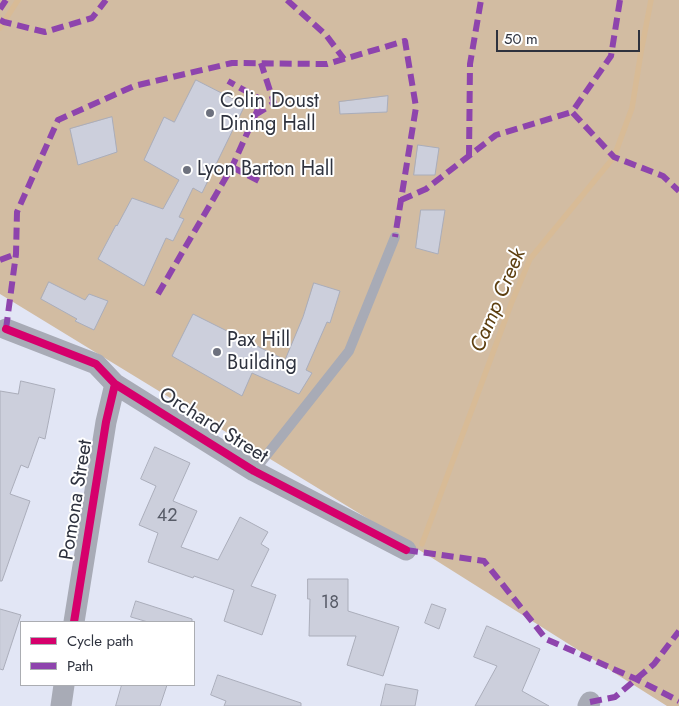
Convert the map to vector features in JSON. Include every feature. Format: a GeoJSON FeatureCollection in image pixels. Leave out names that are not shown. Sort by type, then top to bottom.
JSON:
{"type":"FeatureCollection","features":[{"type":"Feature","properties":{"kind":"street","name":"Orchard Street"},"geometry":{"type":"LineString","coordinates":[[6,329],[96,364],[115,384],[254,471],[406,550]]}},
{"type":"Feature","properties":{"kind":"street","name":"Pomona Street"},"geometry":{"type":"LineString","coordinates":[[74,621],[106,422],[115,384]]}},
{"type":"Feature","properties":{"kind":"street"},"geometry":{"type":"LineString","coordinates":[[61,706],[64,686]]}},
{"type":"Feature","properties":{"kind":"lane"},"geometry":{"type":"LineString","coordinates":[[254,471],[349,351],[395,237]]}},
{"type":"Feature","properties":{"kind":"shaded area"},"geometry":{"type":"Polygon","coordinates":[[[0,0],[679,0],[679,706],[667,706],[429,556],[0,294],[0,0]]]}},
{"type":"Feature","properties":{"kind":"building"},"geometry":{"type":"Polygon","coordinates":[[[196,80],[245,105],[202,193],[193,188],[179,217],[184,219],[173,241],[166,238],[144,286],[98,259],[132,198],[163,209],[179,180],[144,160],[164,117],[174,122],[196,80]]]}},
{"type":"Feature","properties":{"kind":"building"},"geometry":{"type":"Polygon","coordinates":[[[388,96],[387,112],[340,114],[339,102],[388,96]]]}},
{"type":"Feature","properties":{"kind":"building"},"geometry":{"type":"Polygon","coordinates":[[[112,117],[117,152],[78,165],[70,129],[112,117]]]}},
{"type":"Feature","properties":{"kind":"building"},"geometry":{"type":"Polygon","coordinates":[[[418,145],[439,148],[435,175],[414,175],[418,145]]]}},
{"type":"Feature","properties":{"kind":"building"},"geometry":{"type":"Polygon","coordinates":[[[421,210],[445,210],[438,254],[416,248],[421,210]]]}},
{"type":"Feature","properties":{"kind":"building"},"geometry":{"type":"Polygon","coordinates":[[[49,282],[85,300],[89,294],[108,301],[94,330],[75,321],[77,319],[41,299],[49,282]]]}},
{"type":"Feature","properties":{"kind":"building"},"geometry":{"type":"Polygon","coordinates":[[[314,283],[340,291],[330,323],[327,322],[306,370],[312,373],[299,394],[252,373],[242,396],[172,356],[193,314],[285,360],[303,317],[314,283]]]}},
{"type":"Feature","properties":{"kind":"building"},"geometry":{"type":"Polygon","coordinates":[[[21,381],[55,389],[45,439],[39,437],[28,468],[21,465],[10,494],[30,501],[2,581],[0,581],[0,391],[18,394],[21,381]]]}},
{"type":"Feature","properties":{"kind":"building"},"geometry":{"type":"Polygon","coordinates":[[[155,447],[190,463],[173,501],[197,511],[181,547],[218,560],[240,517],[268,532],[261,544],[269,549],[251,586],[276,595],[262,635],[224,621],[234,590],[148,562],[158,533],[139,525],[156,486],[141,479],[155,447]]]}},
{"type":"Feature","properties":{"kind":"building"},"geometry":{"type":"Polygon","coordinates":[[[308,579],[348,579],[348,611],[399,627],[383,676],[347,665],[356,636],[309,636],[310,599],[308,599],[308,579]]]}},
{"type":"Feature","properties":{"kind":"building"},"geometry":{"type":"Polygon","coordinates":[[[136,601],[192,619],[192,621],[145,621],[131,617],[136,601]]]}},
{"type":"Feature","properties":{"kind":"building"},"geometry":{"type":"Polygon","coordinates":[[[432,604],[446,609],[439,629],[425,623],[432,604]]]}},
{"type":"Feature","properties":{"kind":"building"},"geometry":{"type":"Polygon","coordinates":[[[0,609],[21,615],[3,670],[0,669],[0,609]]]}},
{"type":"Feature","properties":{"kind":"building"},"geometry":{"type":"Polygon","coordinates":[[[487,626],[540,649],[522,691],[549,706],[475,706],[497,666],[474,657],[487,626]]]}},
{"type":"Feature","properties":{"kind":"building"},"geometry":{"type":"Polygon","coordinates":[[[218,675],[301,703],[301,706],[224,706],[226,701],[211,695],[218,675]]]}},
{"type":"Feature","properties":{"kind":"building"},"geometry":{"type":"Polygon","coordinates":[[[386,684],[418,690],[415,706],[381,706],[386,684]]]}},
{"type":"Feature","properties":{"kind":"building"},"geometry":{"type":"Polygon","coordinates":[[[122,686],[167,686],[160,706],[116,706],[122,686]]]}},
{"type":"Feature","properties":{"kind":"waterway"},"geometry":{"type":"LineString","coordinates":[[0,28],[18,0]]}},
{"type":"Feature","properties":{"kind":"waterway","name":"Camp Creek"},"geometry":{"type":"LineString","coordinates":[[422,544],[511,304],[530,259],[614,157],[632,108],[651,0]]}},
{"type":"Feature","properties":{"kind":"marked path"},"geometry":{"type":"LineString","coordinates":[[0,9],[6,0]]}},
{"type":"Feature","properties":{"kind":"marked path"},"geometry":{"type":"LineString","coordinates":[[0,20],[45,32],[92,18],[106,0]]}},
{"type":"Feature","properties":{"kind":"marked path"},"geometry":{"type":"LineString","coordinates":[[287,0],[326,35],[344,59]]}},
{"type":"Feature","properties":{"kind":"marked path"},"geometry":{"type":"LineString","coordinates":[[469,157],[470,64],[481,0]]}},
{"type":"Feature","properties":{"kind":"marked path"},"geometry":{"type":"LineString","coordinates":[[620,0],[611,56],[572,112],[614,157],[663,176],[679,191]]}},
{"type":"Feature","properties":{"kind":"marked path"},"geometry":{"type":"LineString","coordinates":[[6,329],[16,254],[17,212],[58,120],[134,86],[232,63],[327,64],[405,41],[416,107],[395,237]]}},
{"type":"Feature","properties":{"kind":"marked path"},"geometry":{"type":"LineString","coordinates":[[255,115],[274,103],[261,63]]}},
{"type":"Feature","properties":{"kind":"marked path"},"geometry":{"type":"LineString","coordinates":[[158,294],[232,167],[262,100],[228,81]]}},
{"type":"Feature","properties":{"kind":"marked path"},"geometry":{"type":"LineString","coordinates":[[401,200],[426,189],[496,135],[572,112]]}},
{"type":"Feature","properties":{"kind":"marked path"},"geometry":{"type":"LineString","coordinates":[[232,167],[261,182]]}},
{"type":"Feature","properties":{"kind":"marked path"},"geometry":{"type":"LineString","coordinates":[[0,260],[16,254]]}},
{"type":"Feature","properties":{"kind":"marked path"},"geometry":{"type":"LineString","coordinates":[[406,550],[484,561],[546,639],[636,679],[679,701]]}},
{"type":"Feature","properties":{"kind":"marked path"},"geometry":{"type":"LineString","coordinates":[[590,702],[615,697],[654,664],[679,631]]}},
{"type":"Feature","properties":{"kind":"cycle path"},"geometry":{"type":"LineString","coordinates":[[6,329],[96,364],[115,384],[254,471],[406,550]]}},
{"type":"Feature","properties":{"kind":"cycle path"},"geometry":{"type":"LineString","coordinates":[[74,621],[106,422],[115,384]]}},
{"type":"Feature","properties":{"kind":"place","name":"Colin Doust Dining Hall"},"geometry":{"type":"Point","coordinates":[210,113]}},
{"type":"Feature","properties":{"kind":"place","name":"Lyon Barton Hall"},"geometry":{"type":"Point","coordinates":[187,170]}},
{"type":"Feature","properties":{"kind":"place","name":"Pax Hill Building"},"geometry":{"type":"Point","coordinates":[217,352]}}]}
